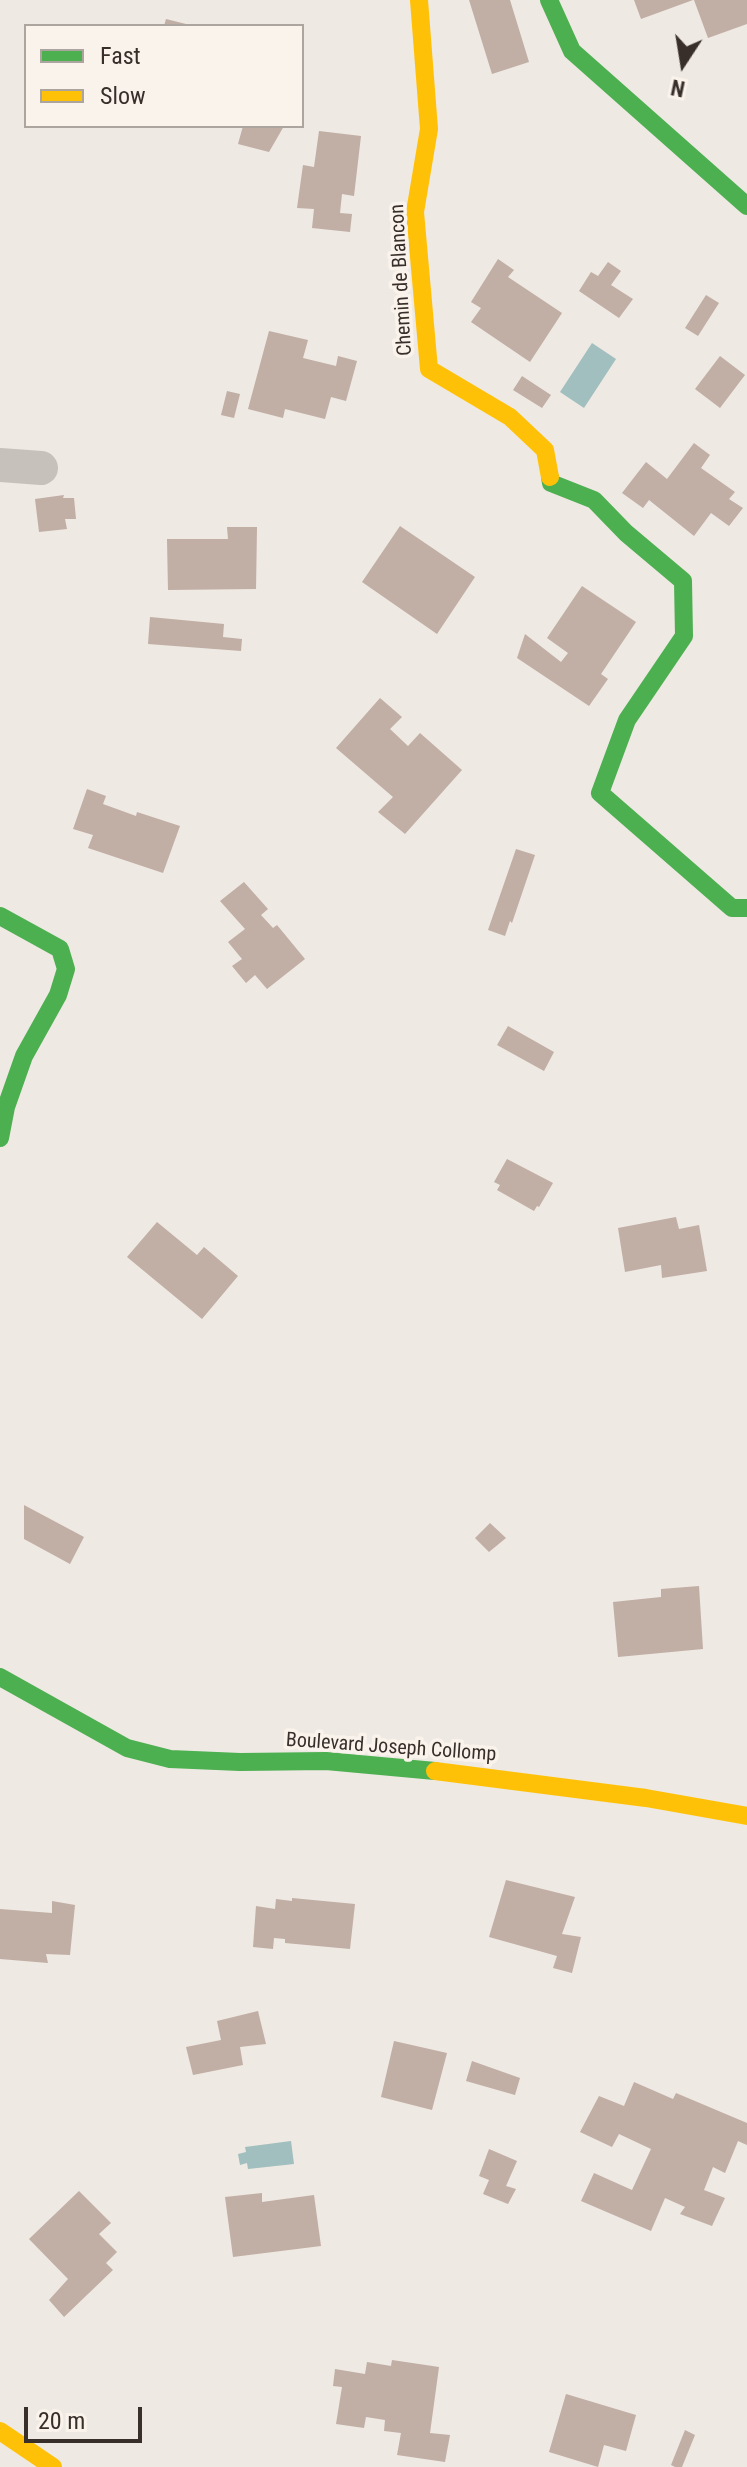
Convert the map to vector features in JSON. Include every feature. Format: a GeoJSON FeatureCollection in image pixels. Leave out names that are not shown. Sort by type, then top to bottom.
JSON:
{"type":"FeatureCollection","features":[{"type":"Feature","properties":{"kind":"street","name":"Chemin de Blancon"},"geometry":{"type":"LineString","coordinates":[[419,0],[429,129],[415,212],[429,369],[510,417],[545,450],[551,483],[594,500],[626,533],[683,581],[684,636],[627,720],[600,793],[732,908],[747,908]]}},
{"type":"Feature","properties":{"kind":"street"},"geometry":{"type":"LineString","coordinates":[[549,0],[572,51],[747,206]]}},
{"type":"Feature","properties":{"kind":"street"},"geometry":{"type":"LineString","coordinates":[[0,465],[41,468]]}},
{"type":"Feature","properties":{"kind":"street"},"geometry":{"type":"LineString","coordinates":[[0,916],[60,949],[66,969],[58,995],[24,1056],[6,1107],[0,1138]]}},
{"type":"Feature","properties":{"kind":"street","name":"Boulevard Joseph Collomp"},"geometry":{"type":"LineString","coordinates":[[0,1677],[127,1748],[170,1759],[326,1761],[488,1776],[747,1816]]}},
{"type":"Feature","properties":{"kind":"street"},"geometry":{"type":"LineString","coordinates":[[0,2431],[53,2467]]}},
{"type":"Feature","properties":{"kind":"water"},"geometry":{"type":"Polygon","coordinates":[[[592,343],[616,359],[584,408],[560,392],[592,343]]]}},
{"type":"Feature","properties":{"kind":"water"},"geometry":{"type":"Polygon","coordinates":[[[291,2141],[294,2164],[248,2169],[247,2163],[240,2165],[238,2154],[246,2152],[245,2147],[291,2141]]]}},
{"type":"Feature","properties":{"kind":"building"},"geometry":{"type":"Polygon","coordinates":[[[469,0],[510,0],[529,62],[492,74],[469,0]]]}},
{"type":"Feature","properties":{"kind":"building"},"geometry":{"type":"Polygon","coordinates":[[[634,0],[693,0],[641,19],[634,0]]]}},
{"type":"Feature","properties":{"kind":"building"},"geometry":{"type":"Polygon","coordinates":[[[694,0],[747,0],[747,24],[708,38],[694,0]]]}},
{"type":"Feature","properties":{"kind":"building"},"geometry":{"type":"Polygon","coordinates":[[[166,19],[186,24],[165,24],[166,19]]]}},
{"type":"Feature","properties":{"kind":"building"},"geometry":{"type":"Polygon","coordinates":[[[242,128],[283,128],[269,152],[238,144],[242,128]]]}},
{"type":"Feature","properties":{"kind":"building"},"geometry":{"type":"Polygon","coordinates":[[[319,131],[361,136],[354,196],[342,194],[340,213],[352,214],[350,232],[312,228],[314,209],[297,208],[303,165],[314,167],[319,131]]]}},
{"type":"Feature","properties":{"kind":"building"},"geometry":{"type":"Polygon","coordinates":[[[498,259],[514,270],[508,277],[562,313],[530,362],[471,322],[481,308],[471,302],[498,259]]]}},
{"type":"Feature","properties":{"kind":"building"},"geometry":{"type":"Polygon","coordinates":[[[608,262],[621,271],[611,285],[633,299],[619,318],[579,291],[591,272],[598,276],[608,262]]]}},
{"type":"Feature","properties":{"kind":"building"},"geometry":{"type":"Polygon","coordinates":[[[706,295],[719,303],[698,336],[685,328],[706,295]]]}},
{"type":"Feature","properties":{"kind":"building"},"geometry":{"type":"Polygon","coordinates":[[[269,331],[308,340],[303,358],[336,366],[338,356],[357,361],[346,401],[331,397],[325,419],[285,409],[283,418],[248,409],[269,331]]]}},
{"type":"Feature","properties":{"kind":"building"},"geometry":{"type":"Polygon","coordinates":[[[720,356],[745,375],[720,408],[695,389],[720,356]]]}},
{"type":"Feature","properties":{"kind":"building"},"geometry":{"type":"Polygon","coordinates":[[[522,376],[551,395],[542,408],[513,390],[522,376]]]}},
{"type":"Feature","properties":{"kind":"building"},"geometry":{"type":"Polygon","coordinates":[[[227,391],[240,394],[234,418],[221,415],[227,391]]]}},
{"type":"Feature","properties":{"kind":"building"},"geometry":{"type":"Polygon","coordinates":[[[694,443],[710,455],[701,468],[735,492],[729,499],[743,508],[729,526],[711,513],[694,536],[649,500],[643,508],[622,493],[646,462],[667,479],[694,443]]]}},
{"type":"Feature","properties":{"kind":"building"},"geometry":{"type":"Polygon","coordinates":[[[64,495],[63,498],[74,498],[76,519],[65,519],[67,529],[39,532],[35,499],[64,495]]]}},
{"type":"Feature","properties":{"kind":"building"},"geometry":{"type":"Polygon","coordinates":[[[400,526],[475,577],[437,634],[362,582],[400,526]]]}},
{"type":"Feature","properties":{"kind":"building"},"geometry":{"type":"Polygon","coordinates":[[[227,527],[257,527],[256,589],[168,590],[167,539],[228,539],[227,527]]]}},
{"type":"Feature","properties":{"kind":"building"},"geometry":{"type":"Polygon","coordinates":[[[582,586],[636,622],[601,674],[608,679],[589,706],[517,658],[525,634],[561,662],[568,653],[547,638],[582,586]]]}},
{"type":"Feature","properties":{"kind":"building"},"geometry":{"type":"Polygon","coordinates":[[[150,617],[224,624],[223,637],[242,639],[241,651],[148,644],[150,617]]]}},
{"type":"Feature","properties":{"kind":"building"},"geometry":{"type":"Polygon","coordinates":[[[380,698],[402,717],[390,729],[408,746],[420,733],[462,770],[405,834],[378,812],[393,797],[336,748],[380,698]]]}},
{"type":"Feature","properties":{"kind":"building"},"geometry":{"type":"Polygon","coordinates":[[[87,789],[106,796],[103,804],[136,816],[137,812],[180,826],[163,873],[88,848],[93,835],[73,829],[87,789]]]}},
{"type":"Feature","properties":{"kind":"building"},"geometry":{"type":"Polygon","coordinates":[[[516,849],[535,855],[505,936],[488,930],[516,849]]]}},
{"type":"Feature","properties":{"kind":"building"},"geometry":{"type":"Polygon","coordinates":[[[244,882],[268,909],[261,915],[273,928],[277,925],[305,959],[267,989],[255,975],[246,983],[232,966],[242,959],[228,942],[245,929],[220,901],[244,882]]]}},
{"type":"Feature","properties":{"kind":"building"},"geometry":{"type":"Polygon","coordinates":[[[508,1026],[554,1052],[544,1071],[497,1045],[508,1026]]]}},
{"type":"Feature","properties":{"kind":"building"},"geometry":{"type":"Polygon","coordinates":[[[507,1159],[553,1183],[534,1211],[497,1190],[500,1185],[494,1182],[507,1159]]]}},
{"type":"Feature","properties":{"kind":"building"},"geometry":{"type":"Polygon","coordinates":[[[676,1217],[679,1229],[699,1225],[707,1271],[662,1278],[661,1265],[625,1272],[618,1228],[676,1217]]]}},
{"type":"Feature","properties":{"kind":"building"},"geometry":{"type":"Polygon","coordinates":[[[157,1222],[197,1255],[204,1247],[238,1276],[202,1319],[127,1257],[157,1222]]]}},
{"type":"Feature","properties":{"kind":"building"},"geometry":{"type":"Polygon","coordinates":[[[24,1505],[84,1537],[70,1564],[24,1539],[24,1505]]]}},
{"type":"Feature","properties":{"kind":"building"},"geometry":{"type":"Polygon","coordinates":[[[490,1523],[506,1538],[489,1552],[475,1538],[490,1523]]]}},
{"type":"Feature","properties":{"kind":"building"},"geometry":{"type":"Polygon","coordinates":[[[699,1586],[703,1649],[618,1657],[613,1602],[661,1597],[661,1589],[699,1586]]]}},
{"type":"Feature","properties":{"kind":"building"},"geometry":{"type":"Polygon","coordinates":[[[506,1880],[575,1897],[562,1934],[581,1937],[572,1973],[553,1968],[557,1956],[489,1937],[506,1880]]]}},
{"type":"Feature","properties":{"kind":"building"},"geometry":{"type":"Polygon","coordinates":[[[292,1898],[355,1904],[350,1949],[285,1943],[285,1939],[274,1938],[273,1949],[253,1947],[256,1906],[275,1909],[276,1899],[292,1901],[292,1898]]]}},
{"type":"Feature","properties":{"kind":"building"},"geometry":{"type":"Polygon","coordinates":[[[52,1901],[75,1905],[70,1955],[46,1954],[48,1963],[0,1959],[0,1909],[52,1913],[52,1901]]]}},
{"type":"Feature","properties":{"kind":"building"},"geometry":{"type":"Polygon","coordinates":[[[258,2011],[266,2044],[240,2047],[243,2065],[193,2075],[186,2047],[221,2040],[217,2021],[258,2011]]]}},
{"type":"Feature","properties":{"kind":"building"},"geometry":{"type":"Polygon","coordinates":[[[394,2041],[447,2053],[432,2110],[381,2097],[394,2041]]]}},
{"type":"Feature","properties":{"kind":"building"},"geometry":{"type":"Polygon","coordinates":[[[472,2061],[520,2078],[515,2095],[466,2081],[472,2061]]]}},
{"type":"Feature","properties":{"kind":"building"},"geometry":{"type":"Polygon","coordinates":[[[634,2082],[673,2099],[676,2093],[747,2123],[747,2145],[738,2141],[725,2173],[713,2167],[704,2190],[725,2198],[712,2226],[680,2214],[685,2207],[665,2198],[651,2231],[581,2201],[594,2173],[632,2190],[651,2149],[619,2134],[612,2147],[580,2132],[599,2096],[624,2106],[634,2082]]]}},
{"type":"Feature","properties":{"kind":"building"},"geometry":{"type":"Polygon","coordinates":[[[489,2149],[517,2161],[506,2186],[516,2189],[508,2204],[483,2194],[489,2180],[479,2176],[489,2149]]]}},
{"type":"Feature","properties":{"kind":"building"},"geometry":{"type":"Polygon","coordinates":[[[79,2191],[111,2223],[99,2234],[117,2252],[106,2263],[113,2270],[64,2317],[49,2300],[68,2279],[29,2239],[79,2191]]]}},
{"type":"Feature","properties":{"kind":"building"},"geometry":{"type":"Polygon","coordinates":[[[262,2193],[262,2202],[314,2195],[321,2246],[233,2257],[225,2197],[262,2193]]]}},
{"type":"Feature","properties":{"kind":"building"},"geometry":{"type":"Polygon","coordinates":[[[392,2360],[439,2367],[430,2433],[450,2435],[445,2462],[397,2455],[401,2433],[384,2431],[385,2420],[366,2417],[364,2428],[336,2424],[342,2387],[333,2386],[335,2369],[365,2374],[367,2362],[391,2366],[392,2360]]]}},
{"type":"Feature","properties":{"kind":"building"},"geometry":{"type":"Polygon","coordinates":[[[566,2394],[636,2415],[626,2451],[604,2445],[598,2467],[549,2452],[566,2394]]]}},
{"type":"Feature","properties":{"kind":"building"},"geometry":{"type":"Polygon","coordinates":[[[685,2430],[695,2435],[682,2467],[675,2467],[671,2465],[685,2430]]]}},
{"type":"Feature","properties":{"kind":"traffic: fast"},"geometry":{"type":"LineString","coordinates":[[549,0],[572,51],[747,206]]}},
{"type":"Feature","properties":{"kind":"traffic: fast"},"geometry":{"type":"LineString","coordinates":[[550,477],[551,483],[594,500],[626,533],[683,581],[684,636],[627,720],[600,793],[732,908],[747,908]]}},
{"type":"Feature","properties":{"kind":"traffic: fast"},"geometry":{"type":"LineString","coordinates":[[0,916],[60,949],[66,969],[58,995],[24,1056],[6,1107],[0,1138]]}},
{"type":"Feature","properties":{"kind":"traffic: fast"},"geometry":{"type":"LineString","coordinates":[[0,1677],[127,1748],[170,1759],[326,1761],[435,1771]]}},
{"type":"Feature","properties":{"kind":"traffic: slow"},"geometry":{"type":"LineString","coordinates":[[419,0],[429,129],[415,212],[429,369],[510,417],[545,450],[550,477]]}},
{"type":"Feature","properties":{"kind":"traffic: slow"},"geometry":{"type":"LineString","coordinates":[[435,1771],[646,1798],[747,1816]]}},
{"type":"Feature","properties":{"kind":"traffic: slow"},"geometry":{"type":"LineString","coordinates":[[0,2431],[53,2467]]}}]}
